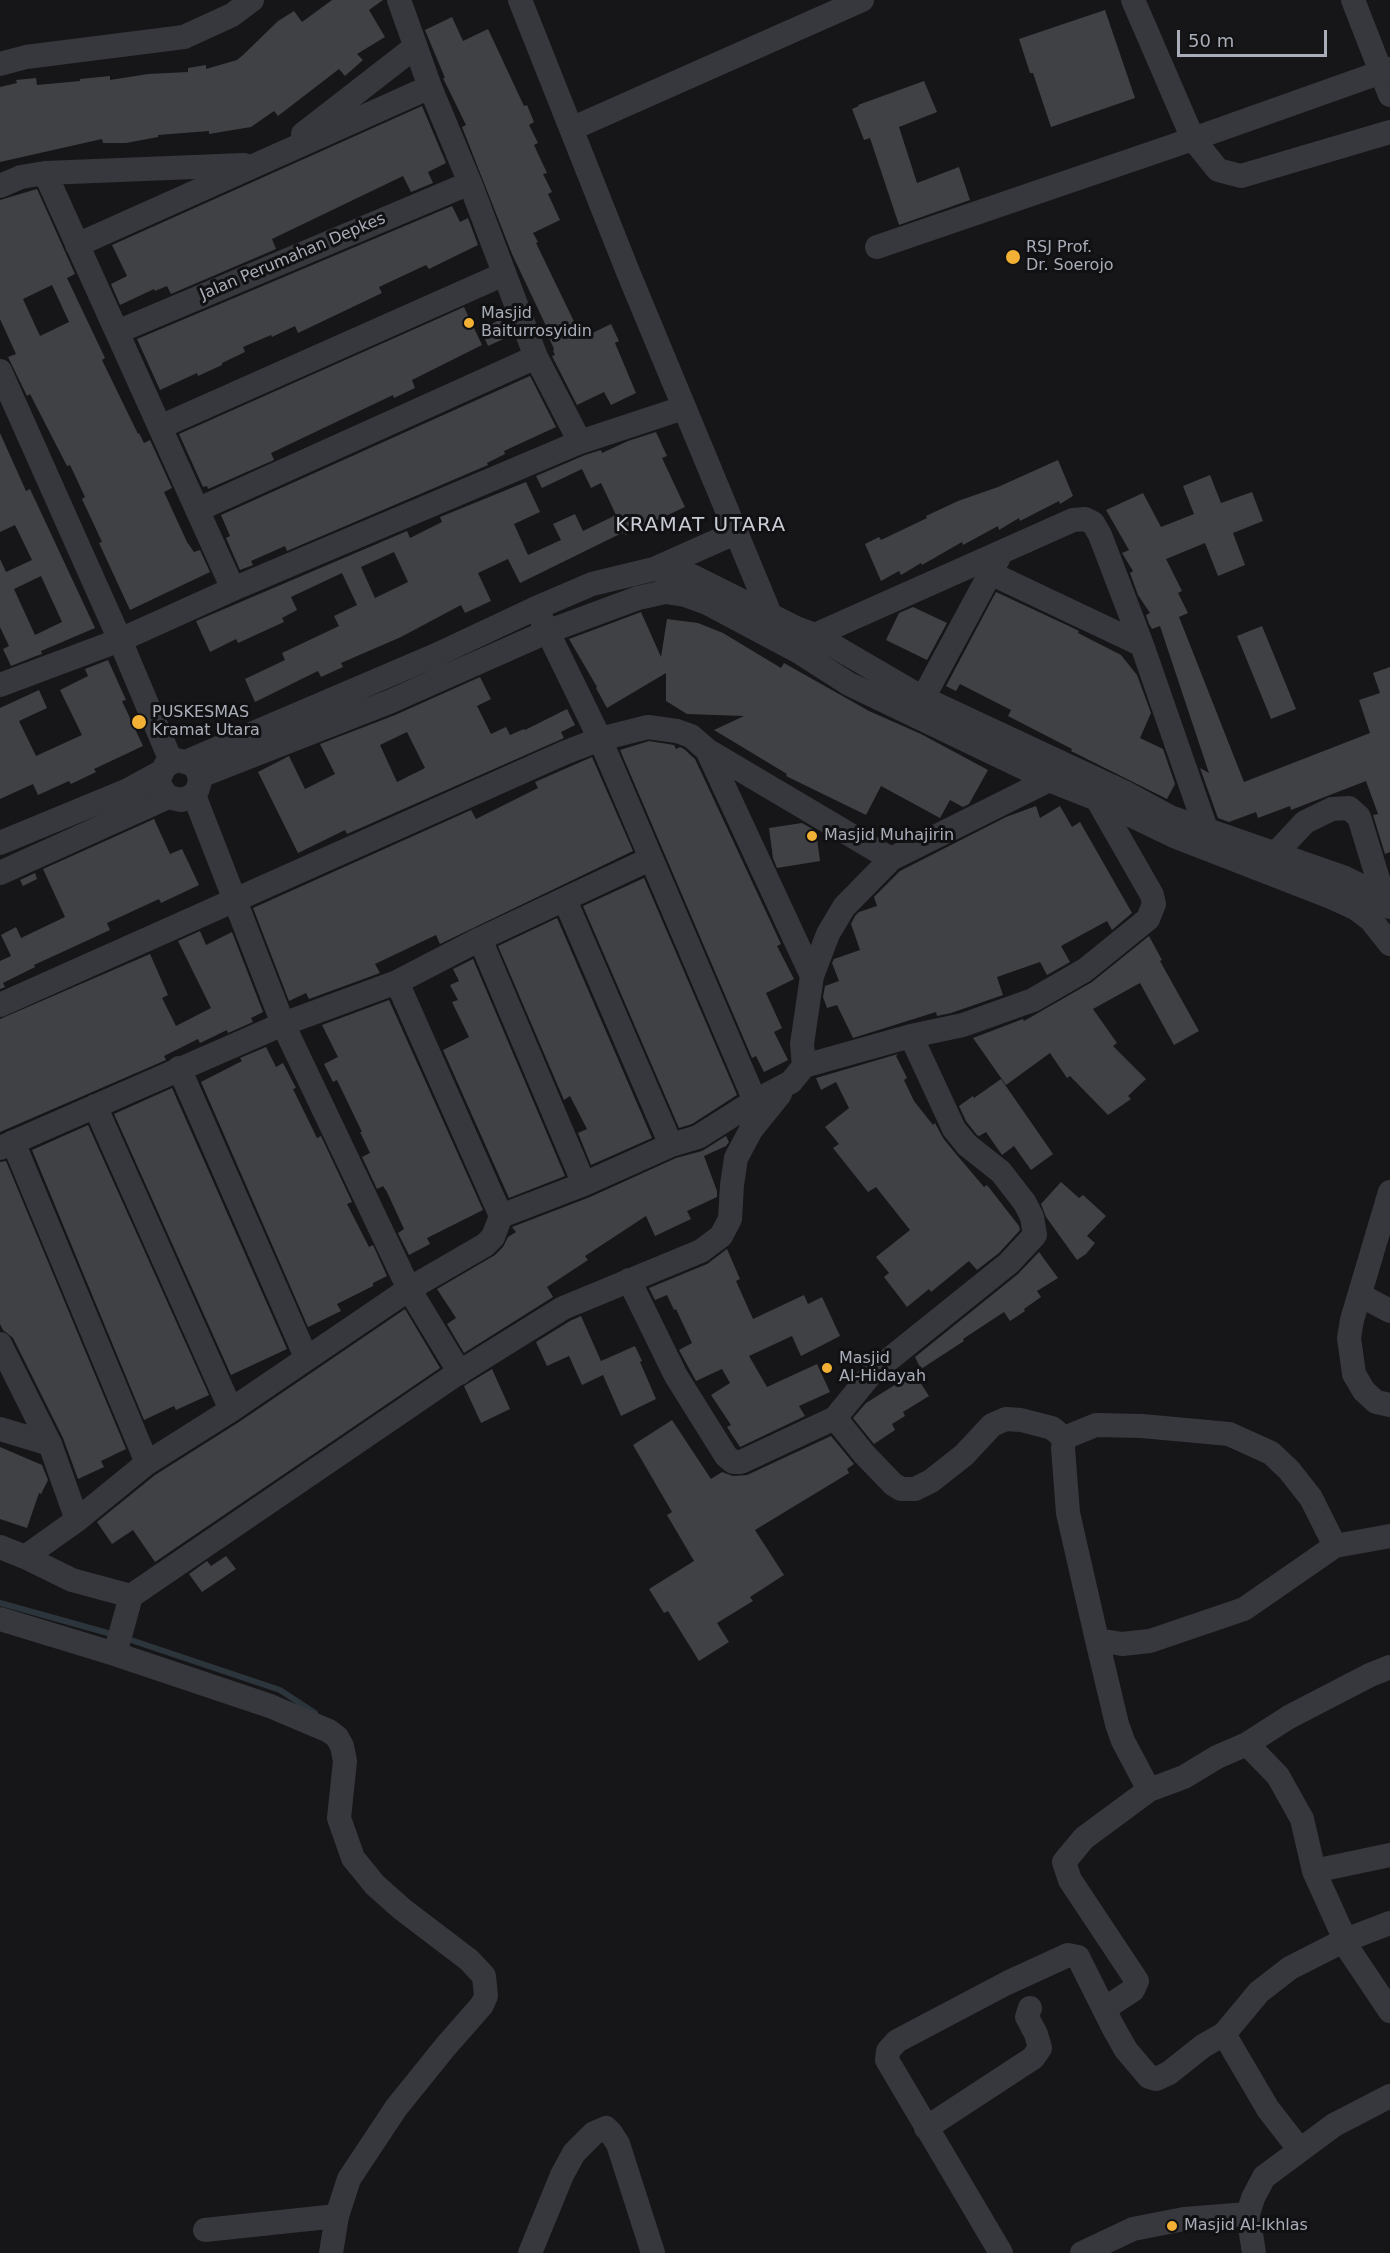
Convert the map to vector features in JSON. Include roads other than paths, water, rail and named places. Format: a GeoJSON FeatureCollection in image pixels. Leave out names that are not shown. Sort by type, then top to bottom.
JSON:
{"type":"FeatureCollection","features":[{"type":"Feature","properties":{"kind":"street"},"geometry":{"type":"LineString","coordinates":[[0,64],[26,57],[184,37],[232,15],[252,0]]}},
{"type":"Feature","properties":{"kind":"street"},"geometry":{"type":"LineString","coordinates":[[399,0],[430,87],[470,183],[536,357],[580,442]]}},
{"type":"Feature","properties":{"kind":"street"},"geometry":{"type":"LineString","coordinates":[[520,0],[683,408],[737,531],[770,614]]}},
{"type":"Feature","properties":{"kind":"street"},"geometry":{"type":"LineString","coordinates":[[571,129],[862,0]]}},
{"type":"Feature","properties":{"kind":"street"},"geometry":{"type":"LineString","coordinates":[[1133,0],[1193,139],[1218,170],[1241,176],[1390,132]]}},
{"type":"Feature","properties":{"kind":"street"},"geometry":{"type":"LineString","coordinates":[[877,247],[1193,139],[1387,79],[1353,0]]}},
{"type":"Feature","properties":{"kind":"street"},"geometry":{"type":"LineString","coordinates":[[0,186],[21,177],[45,173],[265,161],[415,47]]}},
{"type":"Feature","properties":{"kind":"street"},"geometry":{"type":"LineString","coordinates":[[77,245],[430,87]]}},
{"type":"Feature","properties":{"kind":"street"},"geometry":{"type":"LineString","coordinates":[[45,173],[233,588]]}},
{"type":"Feature","properties":{"kind":"street","name":"Jalan Perumahan Depkes"},"geometry":{"type":"LineString","coordinates":[[117,332],[470,183]]}},
{"type":"Feature","properties":{"kind":"street"},"geometry":{"type":"LineString","coordinates":[[160,427],[504,274]]}},
{"type":"Feature","properties":{"kind":"street"},"geometry":{"type":"LineString","coordinates":[[197,510],[536,357]]}},
{"type":"Feature","properties":{"kind":"street"},"geometry":{"type":"LineString","coordinates":[[0,371],[120,640],[183,773],[283,1024],[409,1289],[460,1373]]}},
{"type":"Feature","properties":{"kind":"street"},"geometry":{"type":"LineString","coordinates":[[0,685],[120,640],[233,588],[580,442],[683,408]]}},
{"type":"Feature","properties":{"kind":"street"},"geometry":{"type":"LineString","coordinates":[[807,644],[1002,552],[1074,520],[1085,519],[1093,523],[1100,535],[1142,645],[1204,838]]}},
{"type":"Feature","properties":{"kind":"street"},"geometry":{"type":"LineString","coordinates":[[183,773],[536,608],[592,585],[654,569],[737,531]]}},
{"type":"Feature","properties":{"kind":"street"},"geometry":{"type":"LineString","coordinates":[[923,698],[1002,552]]}},
{"type":"Feature","properties":{"kind":"street"},"geometry":{"type":"LineString","coordinates":[[654,569],[692,576],[770,614],[796,628],[807,644],[849,684],[1049,780],[1133,818],[1204,838],[1271,863],[1355,908],[1371,920],[1390,944]]}},
{"type":"Feature","properties":{"kind":"street"},"geometry":{"type":"LineString","coordinates":[[990,573],[1142,645]]}},
{"type":"Feature","properties":{"kind":"street"},"geometry":{"type":"LineString","coordinates":[[0,843],[128,790],[388,702],[549,631],[638,598],[665,592],[685,595],[707,603],[807,644],[1124,792],[1204,838]]}},
{"type":"Feature","properties":{"kind":"street"},"geometry":{"type":"LineString","coordinates":[[536,608],[600,740],[755,1101]]}},
{"type":"Feature","properties":{"kind":"street"},"geometry":{"type":"LineString","coordinates":[[0,1005],[564,753],[648,727],[677,730],[691,736],[707,750],[891,859]]}},
{"type":"Feature","properties":{"kind":"street"},"geometry":{"type":"LineString","coordinates":[[707,750],[812,976]]}},
{"type":"Feature","properties":{"kind":"street"},"geometry":{"type":"LineString","coordinates":[[0,873],[168,797],[182,800],[183,773]]}},
{"type":"Feature","properties":{"kind":"street"},"geometry":{"type":"LineString","coordinates":[[116,1654],[128,1606],[460,1373],[563,1308],[701,1251],[721,1236],[730,1219],[736,1158],[764,1112],[798,1074],[812,976],[828,934],[844,907],[891,859],[1049,780]]}},
{"type":"Feature","properties":{"kind":"street"},"geometry":{"type":"LineString","coordinates":[[501,1216],[584,1184],[671,1145],[698,1137],[798,1074],[911,1036],[963,1025],[1033,1000],[1085,970],[1148,919],[1154,904],[1152,895],[1097,800]]}},
{"type":"Feature","properties":{"kind":"street"},"geometry":{"type":"LineString","coordinates":[[1271,863],[1305,822],[1321,813],[1349,808],[1359,817],[1388,904]]}},
{"type":"Feature","properties":{"kind":"street"},"geometry":{"type":"LineString","coordinates":[[147,1463],[7,1145],[283,1024],[398,982],[480,939],[650,859]]}},
{"type":"Feature","properties":{"kind":"street"},"geometry":{"type":"LineString","coordinates":[[1271,863],[1342,877],[1388,904]]}},
{"type":"Feature","properties":{"kind":"street"},"geometry":{"type":"LineString","coordinates":[[565,900],[671,1145]]}},
{"type":"Feature","properties":{"kind":"street"},"geometry":{"type":"LineString","coordinates":[[480,939],[584,1184]]}},
{"type":"Feature","properties":{"kind":"street"},"geometry":{"type":"LineString","coordinates":[[25,1557],[77,1520],[147,1463],[231,1410],[409,1289],[485,1245],[493,1237],[501,1216],[398,982]]}},
{"type":"Feature","properties":{"kind":"street"},"geometry":{"type":"LineString","coordinates":[[629,1280],[676,1376],[726,1456],[733,1461],[741,1462],[835,1418],[872,1373],[1009,1263],[1035,1235],[1032,1217],[1025,1203],[1001,1172],[967,1145],[954,1129],[911,1036]]}},
{"type":"Feature","properties":{"kind":"street"},"geometry":{"type":"LineString","coordinates":[[179,1068],[306,1357]]}},
{"type":"Feature","properties":{"kind":"street"},"geometry":{"type":"LineString","coordinates":[[95,1106],[231,1410]]}},
{"type":"Feature","properties":{"kind":"street"},"geometry":{"type":"LineString","coordinates":[[1390,1192],[1349,1338],[1354,1374],[1364,1391],[1376,1402],[1390,1405]]}},
{"type":"Feature","properties":{"kind":"street"},"geometry":{"type":"LineString","coordinates":[[1360,1295],[1390,1311]]}},
{"type":"Feature","properties":{"kind":"street"},"geometry":{"type":"LineString","coordinates":[[0,1344],[50,1444],[77,1520]]}},
{"type":"Feature","properties":{"kind":"street"},"geometry":{"type":"LineString","coordinates":[[835,1418],[864,1454],[893,1484],[901,1489],[915,1489],[931,1481],[964,1455],[992,1425],[1006,1419],[1021,1420],[1058,1433],[1096,1425],[1142,1426],[1229,1434],[1270,1453],[1289,1470],[1311,1498],[1335,1546]]}},
{"type":"Feature","properties":{"kind":"street"},"geometry":{"type":"LineString","coordinates":[[0,1429],[50,1444]]}},
{"type":"Feature","properties":{"kind":"street"},"geometry":{"type":"LineString","coordinates":[[1058,1433],[1063,1448],[1068,1513],[1110,1699],[1120,1733],[1149,1790]]}},
{"type":"Feature","properties":{"kind":"street"},"geometry":{"type":"LineString","coordinates":[[1097,1640],[1122,1644],[1150,1641],[1244,1609],[1335,1546],[1390,1536]]}},
{"type":"Feature","properties":{"kind":"street"},"geometry":{"type":"LineString","coordinates":[[0,1546],[128,1606]]}},
{"type":"Feature","properties":{"kind":"street"},"geometry":{"type":"LineString","coordinates":[[0,1619],[116,1654],[270,1707],[329,1731],[337,1737],[342,1746],[345,1761],[339,1818],[353,1858],[375,1885],[402,1909],[469,1960],[484,1976],[487,1986],[482,2006],[396,2108],[349,2180],[337,2217],[331,2253]]}},
{"type":"Feature","properties":{"kind":"street"},"geometry":{"type":"LineString","coordinates":[[1104,2009],[1133,1990],[1137,1981],[1071,1881],[1064,1862],[1084,1838],[1149,1790],[1184,1777],[1217,1757],[1247,1744],[1289,1717],[1390,1667]]}},
{"type":"Feature","properties":{"kind":"street"},"geometry":{"type":"LineString","coordinates":[[1247,1744],[1278,1776],[1302,1819],[1314,1871],[1342,1933],[1342,1941],[1390,2011]]}},
{"type":"Feature","properties":{"kind":"street"},"geometry":{"type":"LineString","coordinates":[[1314,1871],[1390,1855]]}},
{"type":"Feature","properties":{"kind":"street"},"geometry":{"type":"LineString","coordinates":[[1001,2253],[887,2060],[888,2051],[897,2041],[1007,1983],[1068,1955],[1078,1957],[1126,2050],[1149,2077],[1156,2079],[1169,2073],[1203,2046],[1224,2034],[1259,1992],[1290,1968],[1342,1941],[1390,1923]]}},
{"type":"Feature","properties":{"kind":"street"},"geometry":{"type":"LineString","coordinates":[[926,2128],[1033,2058],[1040,2048],[1027,2017],[1030,2008]]}},
{"type":"Feature","properties":{"kind":"street"},"geometry":{"type":"LineString","coordinates":[[1224,2034],[1268,2109],[1300,2150]]}},
{"type":"Feature","properties":{"kind":"street"},"geometry":{"type":"LineString","coordinates":[[1254,2253],[1248,2214],[1264,2177],[1334,2125],[1390,2096]]}},
{"type":"Feature","properties":{"kind":"street"},"geometry":{"type":"LineString","coordinates":[[530,2253],[557,2186],[574,2153],[594,2133],[606,2128],[618,2144],[653,2253]]}},
{"type":"Feature","properties":{"kind":"street"},"geometry":{"type":"LineString","coordinates":[[1082,2253],[1133,2229],[1184,2219],[1248,2214]]}},
{"type":"Feature","properties":{"kind":"street"},"geometry":{"type":"LineString","coordinates":[[205,2230],[337,2217]]}},
{"type":"Feature","properties":{"kind":"waterway"},"geometry":{"type":"LineString","coordinates":[[0,1603],[115,1635]]}},
{"type":"Feature","properties":{"kind":"waterway"},"geometry":{"type":"LineString","coordinates":[[125,1638],[280,1690],[315,1713]]}},
{"type":"Feature","properties":{"kind":"place","name":"RSJ Prof. Dr. Soerojo"},"geometry":{"type":"Point","coordinates":[1013,257]}},
{"type":"Feature","properties":{"kind":"place","name":"Masjid Baiturrosyidin"},"geometry":{"type":"Point","coordinates":[469,323]}},
{"type":"Feature","properties":{"kind":"place","name":"PUSKESMAS Kramat Utara"},"geometry":{"type":"Point","coordinates":[139,722]}},
{"type":"Feature","properties":{"kind":"place","name":"Masjid Muhajirin"},"geometry":{"type":"Point","coordinates":[812,836]}},
{"type":"Feature","properties":{"kind":"place","name":"Masjid Al-Hidayah"},"geometry":{"type":"Point","coordinates":[827,1368]}},
{"type":"Feature","properties":{"kind":"place","name":"Masjid Al-Ikhlas"},"geometry":{"type":"Point","coordinates":[1172,2226]}},
{"type":"Feature","properties":{"kind":"district","name":"KRAMAT UTARA"},"geometry":{"type":"Point","coordinates":[701,526]}}]}
